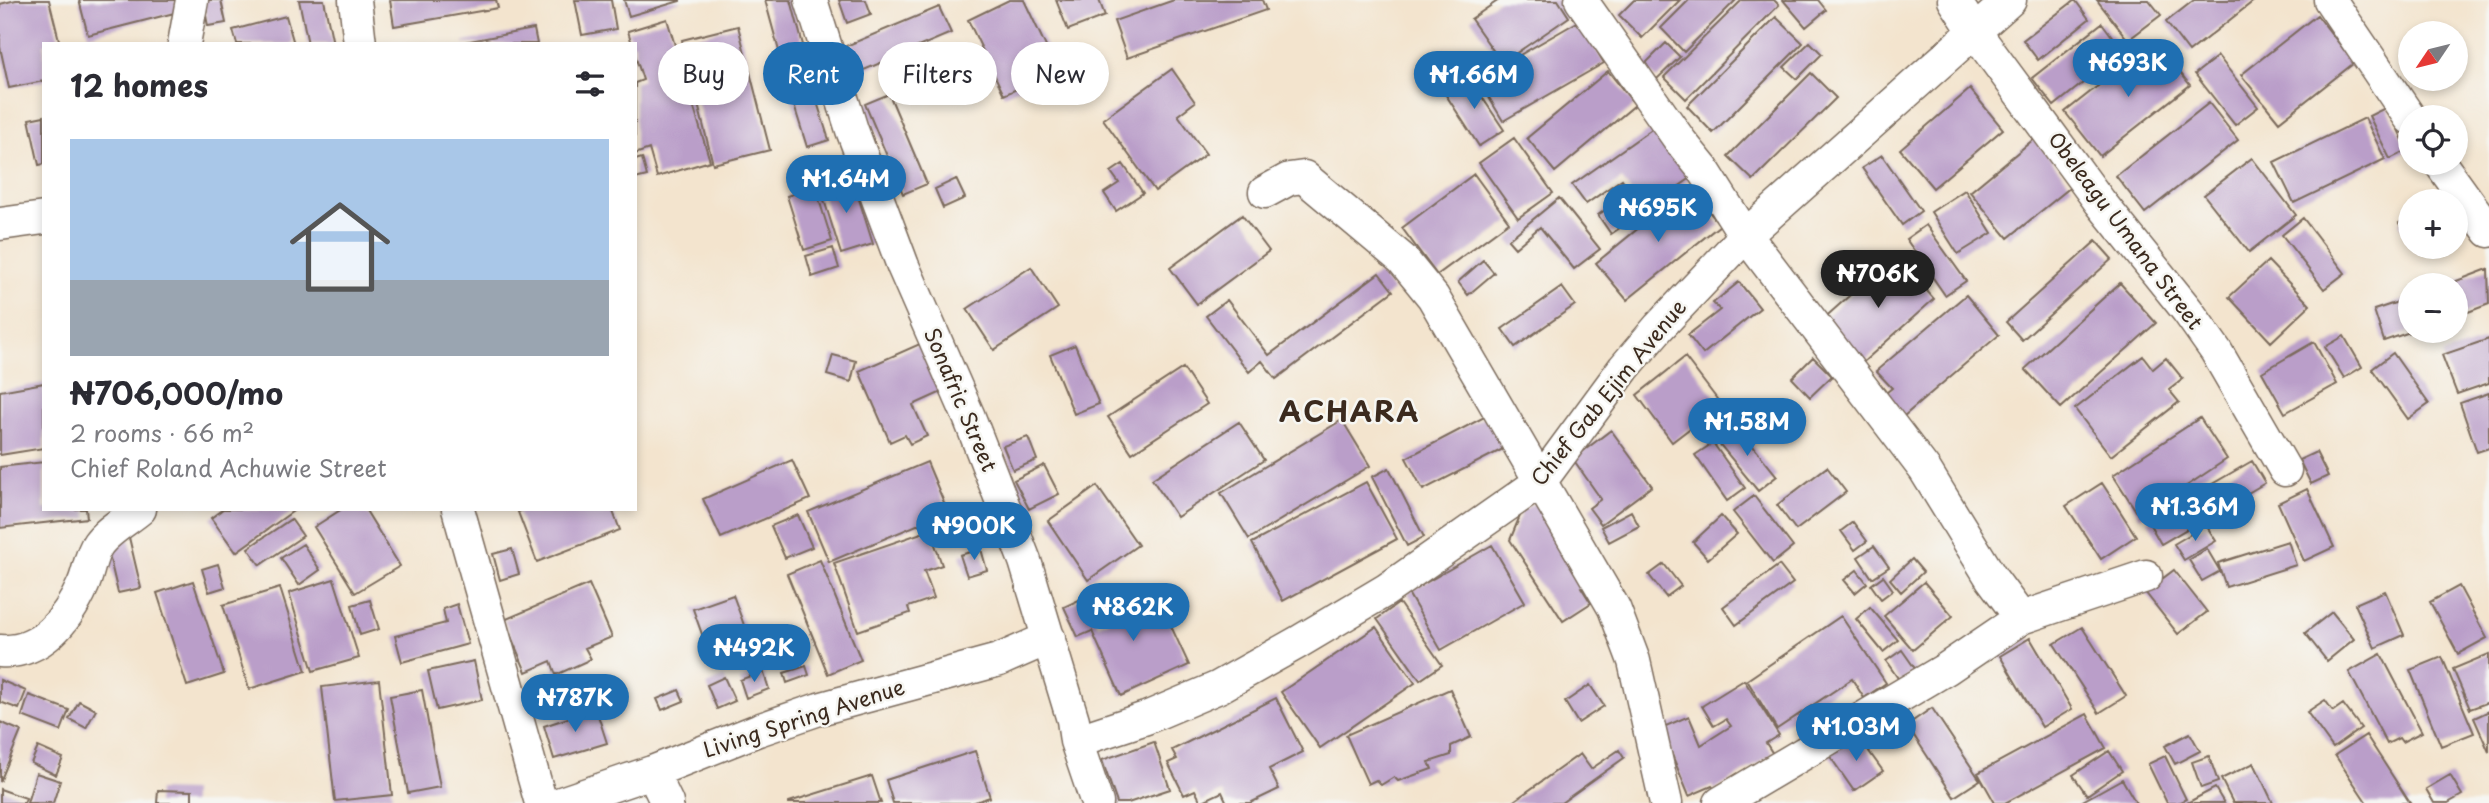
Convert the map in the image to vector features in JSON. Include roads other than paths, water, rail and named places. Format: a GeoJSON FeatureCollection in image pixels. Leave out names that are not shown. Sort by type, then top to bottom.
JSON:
{"type":"FeatureCollection","features":[{"type":"Feature","properties":{"kind":"street"},"geometry":{"type":"LineString","coordinates":[[184,42],[192,0]]}},
{"type":"Feature","properties":{"kind":"street"},"geometry":{"type":"LineString","coordinates":[[355,0],[360,42]]}},
{"type":"Feature","properties":{"kind":"street","name":"Sonafric Street"},"geometry":{"type":"LineString","coordinates":[[811,0],[852,130],[903,265],[969,417],[1025,561],[1073,720],[1076,741],[1097,803]]}},
{"type":"Feature","properties":{"kind":"street"},"geometry":{"type":"LineString","coordinates":[[1581,0],[1703,169],[1726,207],[1925,470],[1992,579],[2021,618]]}},
{"type":"Feature","properties":{"kind":"street","name":"Obeleagu Umana Street"},"geometry":{"type":"LineString","coordinates":[[1954,0],[2108,211],[2216,351],[2285,470]]}},
{"type":"Feature","properties":{"kind":"street","name":"Chief Gab Ejim Avenue"},"geometry":{"type":"LineString","coordinates":[[1076,741],[1146,718],[1219,687],[1286,650],[1386,590],[1540,482],[1624,368],[1747,234],[2010,0]]}},
{"type":"Feature","properties":{"kind":"street"},"geometry":{"type":"LineString","coordinates":[[2330,0],[2401,105]]}},
{"type":"Feature","properties":{"kind":"street"},"geometry":{"type":"LineString","coordinates":[[2449,175],[2489,231]]}},
{"type":"Feature","properties":{"kind":"street"},"geometry":{"type":"LineString","coordinates":[[1265,191],[1289,179],[1304,177],[1402,259],[1433,297],[1614,608],[1634,662],[1666,803]]}},
{"type":"Feature","properties":{"kind":"street"},"geometry":{"type":"LineString","coordinates":[[0,224],[42,218]]}},
{"type":"Feature","properties":{"kind":"street"},"geometry":{"type":"LineString","coordinates":[[0,651],[27,649],[47,636],[67,613],[83,585],[98,544],[138,511]]}},
{"type":"Feature","properties":{"kind":"street"},"geometry":{"type":"LineString","coordinates":[[459,511],[541,803]]}},
{"type":"Feature","properties":{"kind":"street"},"geometry":{"type":"LineString","coordinates":[[1720,803],[1946,669],[2021,618],[2146,576]]}},
{"type":"Feature","properties":{"kind":"street","name":"Living Spring Avenue"},"geometry":{"type":"LineString","coordinates":[[561,803],[819,709],[999,660],[1049,638]]}},
{"type":"Feature","properties":{"kind":"street"},"geometry":{"type":"LineString","coordinates":[[652,772],[667,803]]}},
{"type":"Feature","properties":{"kind":"district","name":"ACHARA"},"geometry":{"type":"Point","coordinates":[1350,412]}}]}
